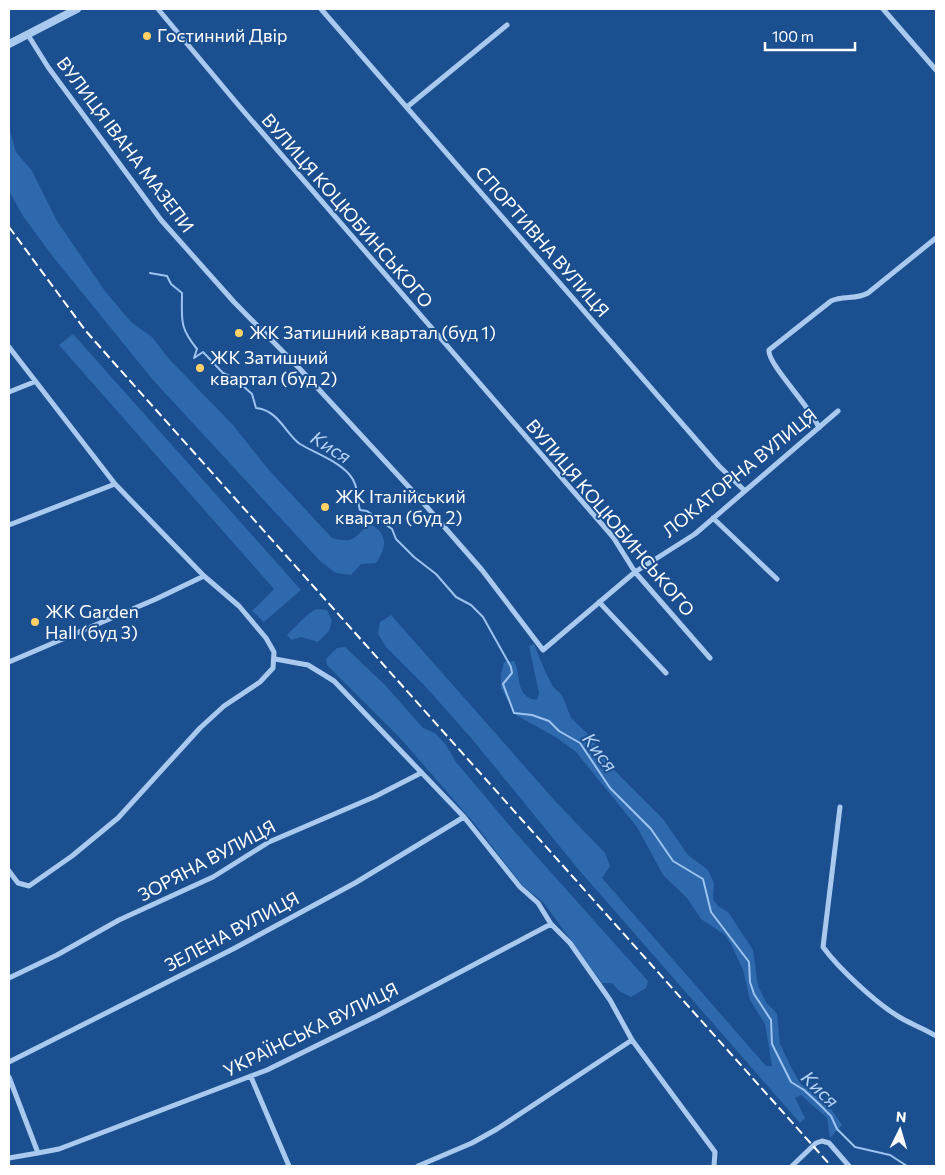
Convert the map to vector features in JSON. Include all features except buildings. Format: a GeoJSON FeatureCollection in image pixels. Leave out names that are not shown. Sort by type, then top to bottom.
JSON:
{"type":"FeatureCollection","features":[{"type":"Feature","properties":{"kind":"street"},"geometry":{"type":"LineString","coordinates":[[9,44],[77,9]]}},
{"type":"Feature","properties":{"kind":"street","name":"ВУЛИЦЯ КОЦЮБИНСЬКОГО"},"geometry":{"type":"LineString","coordinates":[[158,9],[253,122],[613,537],[635,572],[710,658]]}},
{"type":"Feature","properties":{"kind":"street","name":"СПОРТИВНА ВУЛИЦЯ"},"geometry":{"type":"LineString","coordinates":[[321,9],[719,466],[745,491]]}},
{"type":"Feature","properties":{"kind":"street"},"geometry":{"type":"LineString","coordinates":[[882,9],[936,70]]}},
{"type":"Feature","properties":{"kind":"street"},"geometry":{"type":"LineString","coordinates":[[407,107],[507,25]]}},
{"type":"Feature","properties":{"kind":"street","name":"ВУЛИЦЯ ІВАНА МАЗЕПИ"},"geometry":{"type":"LineString","coordinates":[[28,35],[48,67],[160,220],[419,498],[482,570],[543,650]]}},
{"type":"Feature","properties":{"kind":"street"},"geometry":{"type":"LineString","coordinates":[[819,428],[803,400],[771,361],[769,350],[831,301],[840,298],[860,297],[868,293],[936,238]]}},
{"type":"Feature","properties":{"kind":"street"},"geometry":{"type":"LineString","coordinates":[[9,347],[34,382],[115,484],[204,576],[220,588],[252,620],[272,647],[275,659],[272,669],[263,679],[224,706],[200,728],[128,808],[72,856],[29,886],[18,883],[9,871]]}},
{"type":"Feature","properties":{"kind":"street"},"geometry":{"type":"LineString","coordinates":[[9,392],[34,382]]}},
{"type":"Feature","properties":{"kind":"street","name":"ЛОКАТОРНА ВУЛИЦЯ"},"geometry":{"type":"LineString","coordinates":[[543,650],[635,572],[695,534],[838,411]]}},
{"type":"Feature","properties":{"kind":"street"},"geometry":{"type":"LineString","coordinates":[[9,525],[115,484]]}},
{"type":"Feature","properties":{"kind":"street"},"geometry":{"type":"LineString","coordinates":[[713,518],[778,579]]}},
{"type":"Feature","properties":{"kind":"street"},"geometry":{"type":"LineString","coordinates":[[9,662],[156,600],[204,576]]}},
{"type":"Feature","properties":{"kind":"street"},"geometry":{"type":"LineString","coordinates":[[599,602],[666,673]]}},
{"type":"Feature","properties":{"kind":"street"},"geometry":{"type":"LineString","coordinates":[[275,659],[308,665],[331,679],[464,818],[520,887],[541,906],[551,924],[567,940],[598,982],[632,1040],[715,1152],[714,1166]]}},
{"type":"Feature","properties":{"kind":"street","name":"ЗОРЯНА ВУЛИЦЯ"},"geometry":{"type":"LineString","coordinates":[[9,978],[62,953],[118,920],[213,877],[269,842],[374,797],[421,773]]}},
{"type":"Feature","properties":{"kind":"street"},"geometry":{"type":"LineString","coordinates":[[840,806],[823,947],[848,975],[886,1007],[902,1019],[936,1036]]}},
{"type":"Feature","properties":{"kind":"street","name":"ЗЕЛЕНА ВУЛИЦЯ"},"geometry":{"type":"LineString","coordinates":[[9,1062],[233,949],[355,883],[464,818]]}},
{"type":"Feature","properties":{"kind":"street","name":"УКРАЇНСЬКА ВУЛИЦЯ"},"geometry":{"type":"LineString","coordinates":[[9,1158],[65,1148],[251,1077],[377,1016],[551,924]]}},
{"type":"Feature","properties":{"kind":"street"},"geometry":{"type":"LineString","coordinates":[[418,1166],[472,1143],[497,1129],[632,1040]]}},
{"type":"Feature","properties":{"kind":"street"},"geometry":{"type":"LineString","coordinates":[[9,1077],[38,1153]]}},
{"type":"Feature","properties":{"kind":"street"},"geometry":{"type":"LineString","coordinates":[[251,1077],[289,1166]]}},
{"type":"Feature","properties":{"kind":"street"},"geometry":{"type":"LineString","coordinates":[[792,1166],[816,1143],[824,1141],[829,1143],[848,1166]]}},
{"type":"Feature","properties":{"kind":"shaded area"},"geometry":{"type":"Polygon","coordinates":[[[9,128],[16,152],[32,171],[57,221],[105,291],[131,322],[152,337],[169,359],[233,425],[268,469],[332,538],[350,540],[370,524],[376,528],[383,536],[384,546],[376,563],[361,564],[351,575],[336,573],[321,562],[153,380],[54,258],[23,216],[9,191],[9,128]]]}},
{"type":"Feature","properties":{"kind":"shaded area"},"geometry":{"type":"Polygon","coordinates":[[[73,334],[301,590],[264,622],[252,611],[274,589],[59,345],[73,334]]]}},
{"type":"Feature","properties":{"kind":"shaded area"},"geometry":{"type":"Polygon","coordinates":[[[316,609],[327,610],[332,621],[329,631],[318,642],[301,637],[291,640],[287,635],[307,615],[316,609]]]}},
{"type":"Feature","properties":{"kind":"shaded area"},"geometry":{"type":"Polygon","coordinates":[[[391,615],[556,802],[605,853],[610,866],[602,878],[766,1066],[772,1066],[765,1024],[750,1000],[743,970],[725,935],[701,919],[687,898],[663,875],[637,827],[576,752],[557,738],[516,715],[501,688],[501,674],[504,662],[514,661],[522,690],[525,695],[537,700],[539,693],[529,646],[534,644],[553,687],[562,695],[571,718],[588,734],[614,770],[663,819],[688,855],[708,870],[714,883],[713,899],[718,906],[728,912],[753,950],[758,986],[766,1002],[777,1014],[780,1044],[791,1067],[800,1083],[831,1109],[842,1125],[830,1138],[827,1118],[801,1095],[795,1098],[805,1118],[800,1123],[579,870],[472,739],[425,686],[386,647],[378,634],[380,622],[391,615]]]}},
{"type":"Feature","properties":{"kind":"shaded area"},"geometry":{"type":"Polygon","coordinates":[[[345,647],[385,685],[423,728],[435,733],[446,745],[456,762],[514,831],[648,981],[646,988],[631,997],[619,991],[612,983],[602,983],[544,903],[523,886],[474,823],[401,739],[327,665],[326,659],[337,648],[345,647]]]}},
{"type":"Feature","properties":{"kind":"waterway","name":"Кися"},"geometry":{"type":"LineString","coordinates":[[150,273],[167,276],[171,284],[182,293],[184,329],[197,349],[194,358],[203,352],[223,373],[234,378],[252,394],[256,408],[271,413],[300,444],[344,469],[354,482],[360,510],[367,511],[392,529],[396,539],[414,557],[436,574],[456,597],[471,605],[483,617],[511,667],[512,673],[503,684],[514,713],[532,715],[549,721],[559,731],[580,743],[610,788],[651,829],[673,861],[703,879],[711,912],[749,962],[750,982],[754,994],[771,1020],[772,1044],[791,1082],[804,1090],[831,1116],[837,1129],[855,1147],[890,1155],[907,1166]]}},
{"type":"Feature","properties":{"kind":"railway"},"geometry":{"type":"LineString","coordinates":[[9,227],[85,330],[831,1166]]}},
{"type":"Feature","properties":{"kind":"place","name":"Гостинний Двір"},"geometry":{"type":"Point","coordinates":[147,36]}},
{"type":"Feature","properties":{"kind":"place","name":"ЖК Затишний квартал (буд 1)"},"geometry":{"type":"Point","coordinates":[239,333]}},
{"type":"Feature","properties":{"kind":"place","name":"ЖК Затишний квартал (буд 2)"},"geometry":{"type":"Point","coordinates":[200,368]}},
{"type":"Feature","properties":{"kind":"place","name":"ЖК Італійський квартал (буд 2)"},"geometry":{"type":"Point","coordinates":[325,507]}},
{"type":"Feature","properties":{"kind":"place","name":"ЖК Garden Hall (буд 3)"},"geometry":{"type":"Point","coordinates":[35,622]}}]}
